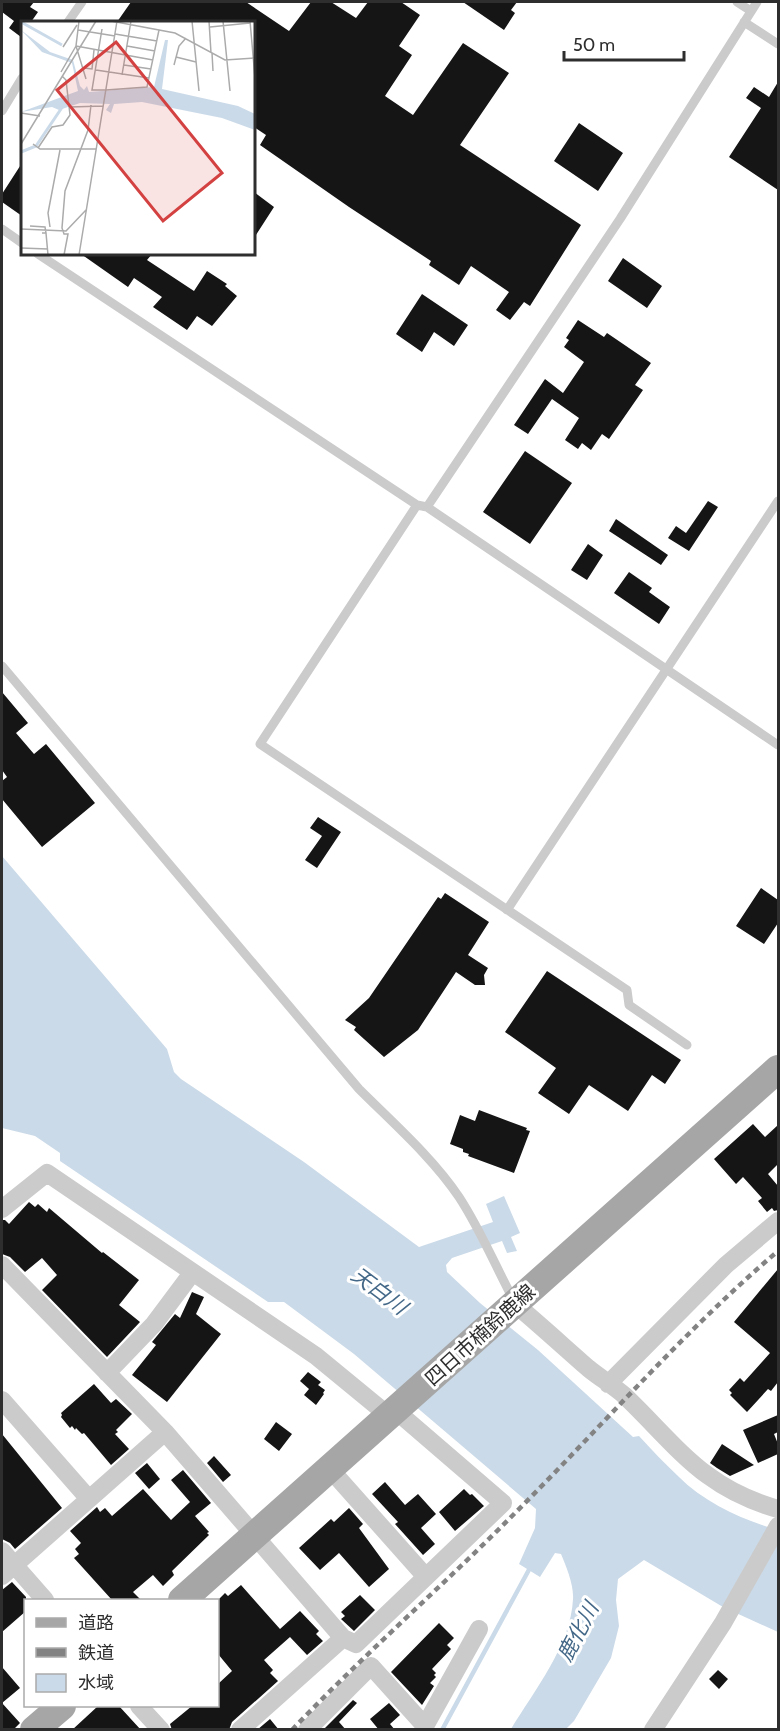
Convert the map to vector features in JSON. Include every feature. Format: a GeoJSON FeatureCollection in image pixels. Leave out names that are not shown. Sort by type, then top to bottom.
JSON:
{"type":"FeatureCollection","features":[{"type":"Feature","properties":{"kind":"main road","name":"四日市楠鈴鹿線"},"geometry":{"type":"LineString","coordinates":[[183,1599],[778,1069]]}},
{"type":"Feature","properties":{"kind":"main road"},"geometry":{"type":"LineString","coordinates":[[34,1730],[61,1707]]}},
{"type":"Feature","properties":{"kind":"street"},"geometry":{"type":"LineString","coordinates":[[2,1209],[47,1173],[395,1411],[503,1503],[356,1644],[343,1638],[165,1432],[2,1265]]}},
{"type":"Feature","properties":{"kind":"street"},"geometry":{"type":"LineString","coordinates":[[608,1384],[726,1265],[778,1221]]}},
{"type":"Feature","properties":{"kind":"street"},"geometry":{"type":"LineString","coordinates":[[107,1373],[154,1324],[192,1273]]}},
{"type":"Feature","properties":{"kind":"street"},"geometry":{"type":"LineString","coordinates":[[511,1308],[626,1398],[691,1464],[713,1481],[729,1491],[778,1509]]}},
{"type":"Feature","properties":{"kind":"street"},"geometry":{"type":"LineString","coordinates":[[2,1400],[89,1499]]}},
{"type":"Feature","properties":{"kind":"street"},"geometry":{"type":"LineString","coordinates":[[8,1571],[165,1432]]}},
{"type":"Feature","properties":{"kind":"street"},"geometry":{"type":"LineString","coordinates":[[330,1469],[426,1577]]}},
{"type":"Feature","properties":{"kind":"street"},"geometry":{"type":"LineString","coordinates":[[653,1730],[723,1623],[778,1526]]}},
{"type":"Feature","properties":{"kind":"street"},"geometry":{"type":"LineString","coordinates":[[2,1551],[8,1571],[44,1599]]}},
{"type":"Feature","properties":{"kind":"street"},"geometry":{"type":"LineString","coordinates":[[307,1730],[371,1666],[425,1728],[479,1629]]}},
{"type":"Feature","properties":{"kind":"street"},"geometry":{"type":"LineString","coordinates":[[240,1730],[343,1638]]}},
{"type":"Feature","properties":{"kind":"street"},"geometry":{"type":"LineString","coordinates":[[140,1707],[161,1730]]}},
{"type":"Feature","properties":{"kind":"lane"},"geometry":{"type":"LineString","coordinates":[[69,21],[82,2]]}},
{"type":"Feature","properties":{"kind":"lane"},"geometry":{"type":"LineString","coordinates":[[737,2],[751,11]]}},
{"type":"Feature","properties":{"kind":"lane"},"geometry":{"type":"LineString","coordinates":[[427,507],[620,219],[757,2]]}},
{"type":"Feature","properties":{"kind":"lane"},"geometry":{"type":"LineString","coordinates":[[744,22],[778,44]]}},
{"type":"Feature","properties":{"kind":"lane"},"geometry":{"type":"LineString","coordinates":[[2,111],[21,80]]}},
{"type":"Feature","properties":{"kind":"lane"},"geometry":{"type":"LineString","coordinates":[[2,230],[21,242]]}},
{"type":"Feature","properties":{"kind":"lane"},"geometry":{"type":"LineString","coordinates":[[40,255],[417,506],[427,507],[778,745]]}},
{"type":"Feature","properties":{"kind":"lane"},"geometry":{"type":"LineString","coordinates":[[507,910],[665,668],[778,501]]}},
{"type":"Feature","properties":{"kind":"lane"},"geometry":{"type":"LineString","coordinates":[[417,506],[260,744],[627,990],[629,1005],[687,1045]]}},
{"type":"Feature","properties":{"kind":"lane"},"geometry":{"type":"LineString","coordinates":[[2,666],[359,1089],[412,1141],[457,1194],[473,1220],[511,1308]]}},
{"type":"Feature","properties":{"kind":"water"},"geometry":{"type":"Polygon","coordinates":[[[2,856],[167,1049],[174,1072],[181,1079],[304,1162],[419,1247],[493,1222],[486,1204],[504,1196],[520,1233],[511,1237],[517,1251],[507,1253],[502,1241],[452,1258],[446,1265],[447,1272],[480,1303],[538,1350],[633,1437],[639,1436],[689,1486],[725,1510],[778,1530],[778,1632],[723,1607],[644,1560],[618,1579],[616,1600],[619,1626],[611,1658],[574,1721],[566,1729],[511,1729],[559,1650],[571,1616],[573,1599],[571,1582],[561,1554],[555,1553],[540,1577],[519,1564],[535,1528],[536,1509],[354,1354],[284,1302],[268,1302],[60,1161],[60,1153],[35,1136],[2,1128],[2,856]]]}},
{"type":"Feature","properties":{"kind":"building"},"geometry":{"type":"Polygon","coordinates":[[[2,2],[34,2],[30,7],[38,12],[32,21],[21,21],[21,37],[9,28],[14,21],[2,12],[2,2]]]}},
{"type":"Feature","properties":{"kind":"building"},"geometry":{"type":"Polygon","coordinates":[[[131,2],[246,2],[289,31],[311,2],[331,2],[356,18],[368,2],[401,2],[420,15],[399,46],[412,55],[385,96],[413,115],[463,43],[509,73],[460,145],[581,225],[530,306],[524,302],[510,320],[496,310],[509,292],[471,266],[459,285],[429,265],[431,261],[260,145],[266,135],[255,128],[255,21],[118,21],[131,2]]]}},
{"type":"Feature","properties":{"kind":"building"},"geometry":{"type":"Polygon","coordinates":[[[463,2],[517,2],[511,10],[515,13],[504,30],[463,2]]]}},
{"type":"Feature","properties":{"kind":"building"},"geometry":{"type":"Polygon","coordinates":[[[778,82],[778,190],[729,157],[761,108],[746,98],[754,87],[769,97],[778,82]]]}},
{"type":"Feature","properties":{"kind":"building"},"geometry":{"type":"Polygon","coordinates":[[[579,123],[623,153],[598,191],[554,161],[579,123]]]}},
{"type":"Feature","properties":{"kind":"building"},"geometry":{"type":"Polygon","coordinates":[[[21,165],[21,215],[2,202],[2,194],[21,165]]]}},
{"type":"Feature","properties":{"kind":"building"},"geometry":{"type":"Polygon","coordinates":[[[255,193],[274,207],[255,236],[255,193]]]}},
{"type":"Feature","properties":{"kind":"building"},"geometry":{"type":"Polygon","coordinates":[[[82,255],[151,255],[147,260],[194,291],[207,271],[227,284],[225,286],[237,296],[212,326],[197,316],[187,330],[153,307],[162,297],[134,278],[128,287],[82,255]]]}},
{"type":"Feature","properties":{"kind":"building"},"geometry":{"type":"Polygon","coordinates":[[[623,258],[662,286],[647,308],[608,281],[623,258]]]}},
{"type":"Feature","properties":{"kind":"building"},"geometry":{"type":"Polygon","coordinates":[[[422,294],[468,325],[454,346],[434,332],[422,352],[396,334],[422,294]]]}},
{"type":"Feature","properties":{"kind":"building"},"geometry":{"type":"Polygon","coordinates":[[[578,320],[604,337],[607,333],[651,363],[635,385],[643,390],[609,439],[602,434],[591,450],[582,443],[578,449],[565,440],[579,418],[552,399],[528,434],[514,425],[545,379],[563,393],[584,362],[564,347],[569,340],[566,338],[578,320]]]}},
{"type":"Feature","properties":{"kind":"building"},"geometry":{"type":"Polygon","coordinates":[[[525,451],[572,483],[530,544],[483,512],[525,451]]]}},
{"type":"Feature","properties":{"kind":"building"},"geometry":{"type":"Polygon","coordinates":[[[708,501],[718,507],[689,551],[668,538],[676,526],[686,533],[708,501]]]}},
{"type":"Feature","properties":{"kind":"building"},"geometry":{"type":"Polygon","coordinates":[[[616,519],[668,555],[661,565],[609,531],[616,519]]]}},
{"type":"Feature","properties":{"kind":"building"},"geometry":{"type":"Polygon","coordinates":[[[588,544],[603,555],[587,580],[571,570],[588,544]]]}},
{"type":"Feature","properties":{"kind":"building"},"geometry":{"type":"Polygon","coordinates":[[[629,572],[652,588],[649,592],[670,607],[659,624],[614,593],[629,572]]]}},
{"type":"Feature","properties":{"kind":"building"},"geometry":{"type":"Polygon","coordinates":[[[2,692],[28,723],[16,733],[34,754],[46,744],[95,803],[42,847],[2,799],[2,781],[7,777],[2,770],[2,692]]]}},
{"type":"Feature","properties":{"kind":"building"},"geometry":{"type":"Polygon","coordinates":[[[318,817],[341,832],[317,868],[305,860],[322,836],[310,828],[318,817]]]}},
{"type":"Feature","properties":{"kind":"building"},"geometry":{"type":"Polygon","coordinates":[[[761,888],[778,900],[778,923],[764,944],[736,926],[761,888]]]}},
{"type":"Feature","properties":{"kind":"building"},"geometry":{"type":"Polygon","coordinates":[[[445,893],[489,922],[468,955],[488,968],[484,975],[485,985],[475,985],[456,972],[418,1030],[384,1057],[354,1030],[356,1027],[345,1020],[369,998],[438,897],[441,899],[445,893]]]}},
{"type":"Feature","properties":{"kind":"building"},"geometry":{"type":"Polygon","coordinates":[[[547,971],[681,1060],[665,1084],[652,1075],[628,1111],[589,1085],[569,1114],[538,1093],[556,1068],[505,1032],[547,971]]]}},
{"type":"Feature","properties":{"kind":"building"},"geometry":{"type":"Polygon","coordinates":[[[479,1110],[530,1131],[514,1173],[468,1156],[469,1154],[463,1152],[463,1149],[450,1144],[460,1115],[475,1121],[479,1110]]]}},
{"type":"Feature","properties":{"kind":"building"},"geometry":{"type":"Polygon","coordinates":[[[753,1124],[765,1137],[778,1125],[778,1164],[768,1174],[778,1186],[778,1210],[774,1211],[772,1208],[767,1212],[758,1201],[762,1198],[743,1177],[736,1184],[714,1159],[753,1124]]]}},
{"type":"Feature","properties":{"kind":"building"},"geometry":{"type":"Polygon","coordinates":[[[29,1202],[35,1207],[38,1204],[47,1212],[49,1208],[102,1253],[139,1280],[119,1305],[140,1322],[107,1357],[42,1290],[57,1275],[42,1258],[25,1272],[10,1257],[2,1254],[2,1220],[9,1224],[29,1202]]]}},
{"type":"Feature","properties":{"kind":"building"},"geometry":{"type":"Polygon","coordinates":[[[778,1269],[778,1382],[771,1391],[768,1389],[747,1412],[730,1395],[732,1393],[729,1390],[740,1378],[744,1382],[770,1353],[734,1322],[778,1269]]]}},
{"type":"Feature","properties":{"kind":"building"},"geometry":{"type":"Polygon","coordinates":[[[192,1292],[204,1297],[196,1314],[221,1334],[167,1402],[132,1375],[156,1345],[152,1342],[175,1314],[180,1318],[192,1292]]]}},
{"type":"Feature","properties":{"kind":"building"},"geometry":{"type":"Polygon","coordinates":[[[308,1372],[321,1382],[318,1385],[325,1390],[316,1405],[304,1395],[309,1389],[300,1381],[308,1372]]]}},
{"type":"Feature","properties":{"kind":"building"},"geometry":{"type":"Polygon","coordinates":[[[94,1384],[111,1403],[116,1399],[132,1414],[116,1430],[118,1432],[115,1434],[129,1449],[111,1465],[84,1433],[82,1434],[76,1428],[75,1430],[72,1426],[70,1428],[61,1417],[61,1413],[94,1384]]]}},
{"type":"Feature","properties":{"kind":"building"},"geometry":{"type":"Polygon","coordinates":[[[778,1415],[778,1432],[774,1434],[778,1444],[778,1454],[758,1463],[743,1430],[778,1415]]]}},
{"type":"Feature","properties":{"kind":"building"},"geometry":{"type":"Polygon","coordinates":[[[276,1422],[292,1434],[279,1451],[264,1439],[276,1422]]]}},
{"type":"Feature","properties":{"kind":"building"},"geometry":{"type":"Polygon","coordinates":[[[2,1434],[62,1508],[15,1549],[2,1539],[2,1434]]]}},
{"type":"Feature","properties":{"kind":"building"},"geometry":{"type":"Polygon","coordinates":[[[722,1444],[754,1465],[730,1476],[717,1468],[710,1463],[722,1444]]]}},
{"type":"Feature","properties":{"kind":"building"},"geometry":{"type":"Polygon","coordinates":[[[214,1456],[231,1475],[223,1482],[207,1463],[214,1456]]]}},
{"type":"Feature","properties":{"kind":"building"},"geometry":{"type":"Polygon","coordinates":[[[147,1463],[160,1479],[149,1489],[135,1473],[147,1463]]]}},
{"type":"Feature","properties":{"kind":"building"},"geometry":{"type":"Polygon","coordinates":[[[183,1470],[211,1503],[195,1516],[209,1535],[172,1571],[174,1575],[163,1586],[153,1575],[133,1592],[140,1599],[111,1599],[74,1558],[79,1554],[75,1549],[81,1543],[70,1531],[97,1507],[100,1512],[105,1508],[112,1516],[143,1489],[171,1520],[190,1502],[171,1480],[183,1470]]]}},
{"type":"Feature","properties":{"kind":"building"},"geometry":{"type":"Polygon","coordinates":[[[385,1482],[405,1505],[418,1494],[436,1514],[421,1528],[435,1544],[423,1555],[395,1524],[398,1522],[372,1494],[385,1482]]]}},
{"type":"Feature","properties":{"kind":"building"},"geometry":{"type":"Polygon","coordinates":[[[464,1489],[484,1506],[455,1531],[439,1512],[464,1489]]]}},
{"type":"Feature","properties":{"kind":"building"},"geometry":{"type":"Polygon","coordinates":[[[349,1508],[363,1524],[359,1528],[389,1569],[369,1587],[339,1553],[320,1570],[299,1548],[331,1519],[334,1522],[349,1508]]]}},
{"type":"Feature","properties":{"kind":"building"},"geometry":{"type":"Polygon","coordinates":[[[12,1582],[26,1599],[24,1599],[24,1613],[2,1632],[2,1590],[12,1582]]]}},
{"type":"Feature","properties":{"kind":"building"},"geometry":{"type":"Polygon","coordinates":[[[241,1585],[280,1629],[300,1611],[319,1631],[316,1634],[323,1641],[307,1655],[290,1637],[264,1660],[273,1670],[270,1673],[278,1681],[232,1722],[229,1730],[172,1730],[170,1724],[191,1707],[219,1707],[219,1683],[232,1671],[219,1655],[219,1599],[225,1593],[228,1596],[241,1585]]]}},
{"type":"Feature","properties":{"kind":"building"},"geometry":{"type":"Polygon","coordinates":[[[360,1595],[375,1610],[354,1631],[341,1619],[345,1616],[341,1612],[360,1595]]]}},
{"type":"Feature","properties":{"kind":"building"},"geometry":{"type":"Polygon","coordinates":[[[439,1623],[454,1638],[447,1645],[451,1649],[432,1669],[436,1677],[430,1683],[434,1686],[422,1705],[391,1672],[439,1623]]]}},
{"type":"Feature","properties":{"kind":"building"},"geometry":{"type":"Polygon","coordinates":[[[2,1667],[20,1688],[2,1703],[2,1667]]]}},
{"type":"Feature","properties":{"kind":"building"},"geometry":{"type":"Polygon","coordinates":[[[718,1670],[728,1679],[719,1689],[709,1679],[718,1670]]]}},
{"type":"Feature","properties":{"kind":"building"},"geometry":{"type":"Polygon","coordinates":[[[353,1700],[357,1703],[339,1722],[346,1730],[323,1730],[353,1700]]]}},
{"type":"Feature","properties":{"kind":"building"},"geometry":{"type":"Polygon","coordinates":[[[2,1703],[20,1723],[13,1730],[2,1730],[2,1703]]]}},
{"type":"Feature","properties":{"kind":"building"},"geometry":{"type":"Polygon","coordinates":[[[389,1703],[400,1715],[390,1724],[395,1730],[379,1730],[370,1719],[389,1703]]]}},
{"type":"Feature","properties":{"kind":"building"},"geometry":{"type":"Polygon","coordinates":[[[97,1707],[120,1707],[141,1730],[72,1730],[97,1707]]]}},
{"type":"Feature","properties":{"kind":"building"},"geometry":{"type":"Polygon","coordinates":[[[270,1719],[279,1730],[257,1730],[270,1719]]]}},
{"type":"Feature","properties":{"kind":"waterway"},"geometry":{"type":"LineString","coordinates":[[442,1730],[531,1566]]}},
{"type":"Feature","properties":{"kind":"railway"},"geometry":{"type":"LineString","coordinates":[[292,1730],[517,1511],[710,1313],[778,1251]]}},
{"type":"Feature","properties":{"kind":"water label","name":"天白川"},"geometry":{"type":"Point","coordinates":[379,1291]}},
{"type":"Feature","properties":{"kind":"water label","name":"鹿化川"},"geometry":{"type":"Point","coordinates":[578,1632]}}]}
